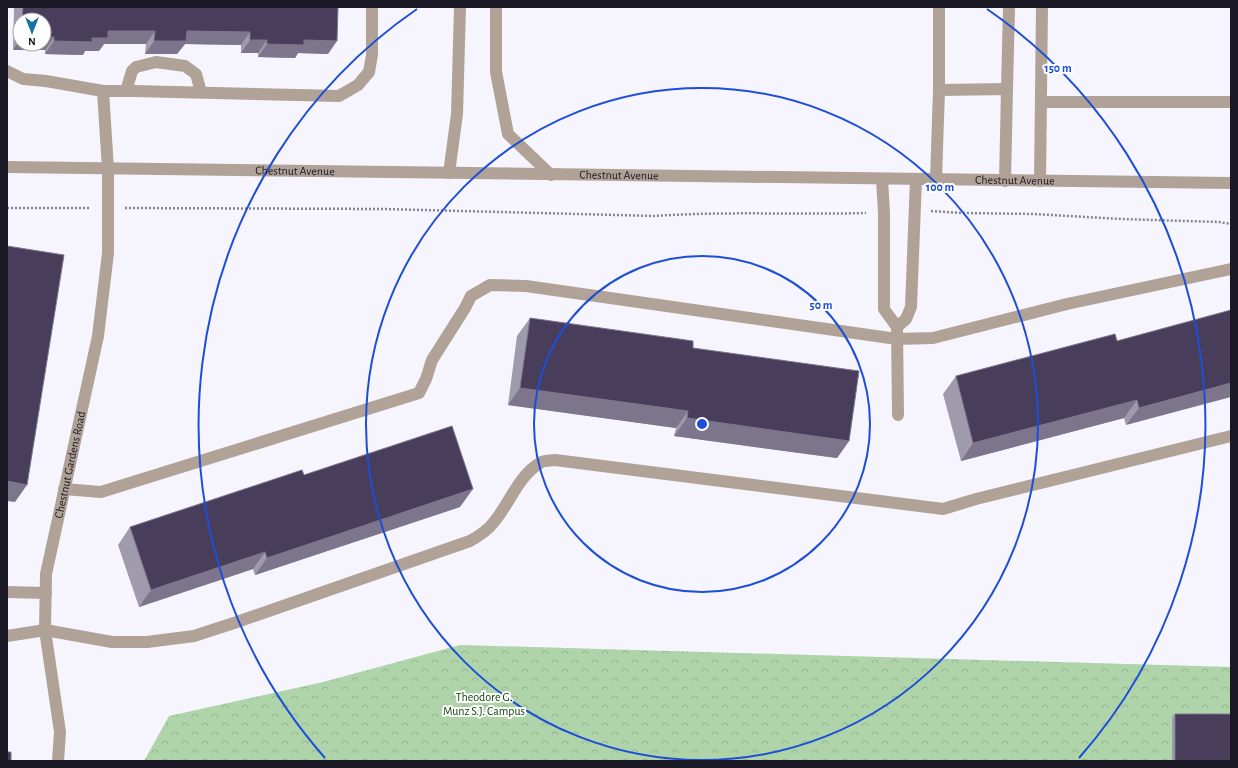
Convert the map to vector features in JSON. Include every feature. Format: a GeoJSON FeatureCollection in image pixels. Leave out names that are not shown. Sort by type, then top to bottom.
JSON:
{"type":"FeatureCollection","features":[{"type":"Feature","properties":{"kind":"street"},"geometry":{"type":"LineString","coordinates":[[7,72],[23,79],[46,80],[103,91],[339,96],[358,85],[369,72],[372,55],[372,7]]}},
{"type":"Feature","properties":{"kind":"street"},"geometry":{"type":"LineString","coordinates":[[448,173],[457,114],[460,7]]}},
{"type":"Feature","properties":{"kind":"street"},"geometry":{"type":"LineString","coordinates":[[496,7],[496,72],[508,134],[551,174]]}},
{"type":"Feature","properties":{"kind":"street"},"geometry":{"type":"LineString","coordinates":[[936,179],[939,90],[939,7]]}},
{"type":"Feature","properties":{"kind":"street"},"geometry":{"type":"LineString","coordinates":[[1005,180],[1009,7]]}},
{"type":"Feature","properties":{"kind":"street"},"geometry":{"type":"LineString","coordinates":[[1040,181],[1042,7]]}},
{"type":"Feature","properties":{"kind":"street"},"geometry":{"type":"LineString","coordinates":[[126,91],[132,71],[136,67],[156,62],[184,66],[196,74],[201,92]]}},
{"type":"Feature","properties":{"kind":"street"},"geometry":{"type":"LineString","coordinates":[[939,90],[1007,90]]}},
{"type":"Feature","properties":{"kind":"street","name":"Chestnut Gardens Road"},"geometry":{"type":"LineString","coordinates":[[58,761],[60,732],[45,630],[46,574],[98,336],[108,252],[108,169],[103,91]]}},
{"type":"Feature","properties":{"kind":"street"},"geometry":{"type":"LineString","coordinates":[[1041,102],[1231,102]]}},
{"type":"Feature","properties":{"kind":"street","name":"Chestnut Avenue"},"geometry":{"type":"LineString","coordinates":[[7,167],[1231,183]]}},
{"type":"Feature","properties":{"kind":"street"},"geometry":{"type":"LineString","coordinates":[[882,179],[884,213],[884,309],[897,333],[898,415]]}},
{"type":"Feature","properties":{"kind":"street"},"geometry":{"type":"LineString","coordinates":[[897,333],[906,319],[911,307],[916,179]]}},
{"type":"Feature","properties":{"kind":"street"},"geometry":{"type":"LineString","coordinates":[[64,489],[101,492],[418,393],[426,379],[432,360],[466,308],[471,296],[490,285],[526,286],[933,338],[1067,304],[1231,269]]}},
{"type":"Feature","properties":{"kind":"street"},"geometry":{"type":"LineString","coordinates":[[7,636],[45,630],[112,642],[147,642],[194,636],[234,623],[470,541],[483,533],[495,522],[518,486],[532,469],[541,462],[555,460],[944,509],[976,499],[1231,436]]}},
{"type":"Feature","properties":{"kind":"street"},"geometry":{"type":"LineString","coordinates":[[7,592],[46,593]]}},
{"type":"Feature","properties":{"kind":"path"},"geometry":{"type":"LineString","coordinates":[[7,208],[384,209],[655,216],[692,213],[884,213]]}},
{"type":"Feature","properties":{"kind":"path"},"geometry":{"type":"LineString","coordinates":[[915,210],[1219,222],[1231,224]]}},
{"type":"Feature","properties":{"kind":"green space","name":"Theodore G. Munz S.J. Campus"},"geometry":{"type":"Polygon","coordinates":[[[460,645],[1231,667],[1231,761],[144,761],[169,716],[323,682],[460,645]]]}},
{"type":"Feature","properties":{"kind":"building"},"geometry":{"type":"Polygon","coordinates":[[[23,7],[338,7],[337,41],[304,40],[304,45],[267,44],[267,40],[250,40],[250,32],[187,31],[186,41],[154,41],[155,31],[108,31],[108,38],[92,38],[92,42],[54,41],[54,37],[52,37],[52,12],[23,12],[23,7]]]}},
{"type":"Feature","properties":{"kind":"building"},"geometry":{"type":"Polygon","coordinates":[[[7,246],[64,255],[27,485],[7,481],[7,246]]]}},
{"type":"Feature","properties":{"kind":"building"},"geometry":{"type":"Polygon","coordinates":[[[1231,310],[1231,383],[1139,408],[1137,400],[973,443],[956,376],[1115,334],[1117,341],[1231,310]]]}},
{"type":"Feature","properties":{"kind":"building"},"geometry":{"type":"Polygon","coordinates":[[[530,318],[693,341],[693,348],[859,371],[849,441],[687,418],[688,411],[520,388],[530,318]]]}},
{"type":"Feature","properties":{"kind":"building"},"geometry":{"type":"Polygon","coordinates":[[[452,426],[473,489],[267,558],[265,552],[151,590],[130,527],[302,470],[304,475],[452,426]]]}},
{"type":"Feature","properties":{"kind":"building"},"geometry":{"type":"Polygon","coordinates":[[[1175,714],[1231,714],[1231,761],[1175,761],[1175,714]]]}},
{"type":"Feature","properties":{"kind":"building"},"geometry":{"type":"Polygon","coordinates":[[[7,752],[11,752],[11,761],[7,761],[7,752]]]}}]}
